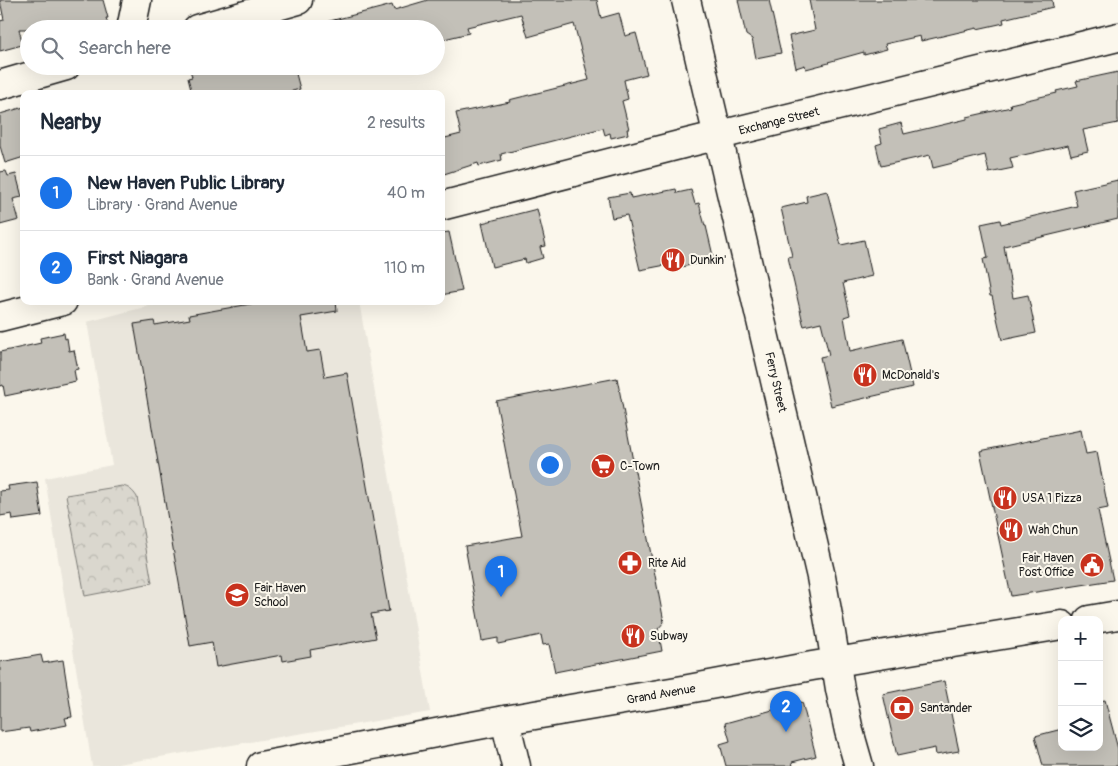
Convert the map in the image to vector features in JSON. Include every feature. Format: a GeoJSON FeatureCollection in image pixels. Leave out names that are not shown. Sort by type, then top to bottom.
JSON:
{"type":"FeatureCollection","features":[{"type":"Feature","properties":{"kind":"main road"},"geometry":{"type":"LineString","coordinates":[[133,20],[137,0]]}},
{"type":"Feature","properties":{"kind":"main road"},"geometry":{"type":"LineString","coordinates":[[228,20],[298,0]]}},
{"type":"Feature","properties":{"kind":"main road","name":"Ferry Street"},"geometry":{"type":"LineString","coordinates":[[686,0],[821,577],[847,722],[859,766]]}},
{"type":"Feature","properties":{"kind":"main road","name":"Exchange Street"},"geometry":{"type":"LineString","coordinates":[[445,205],[1118,37]]}},
{"type":"Feature","properties":{"kind":"main road"},"geometry":{"type":"LineString","coordinates":[[0,85],[35,75]]}},
{"type":"Feature","properties":{"kind":"main road"},"geometry":{"type":"LineString","coordinates":[[0,317],[47,305]]}},
{"type":"Feature","properties":{"kind":"main road"},"geometry":{"type":"LineString","coordinates":[[1103,618],[1118,615]]}},
{"type":"Feature","properties":{"kind":"main road","name":"Grand Avenue"},"geometry":{"type":"LineString","coordinates":[[261,766],[505,720],[835,662],[1058,626]]}},
{"type":"Feature","properties":{"kind":"main road"},"geometry":{"type":"LineString","coordinates":[[505,720],[516,766]]}},
{"type":"Feature","properties":{"kind":"shaded area","name":"Fair Haven School"},"geometry":{"type":"Polygon","coordinates":[[[153,305],[360,305],[430,712],[106,766],[92,766],[45,478],[112,465],[87,322],[153,305]]]}},
{"type":"Feature","properties":{"kind":"green space"},"geometry":{"type":"Polygon","coordinates":[[[122,486],[127,487],[137,497],[152,583],[85,596],[66,495],[122,486]]]}},
{"type":"Feature","properties":{"kind":"building"},"geometry":{"type":"Polygon","coordinates":[[[0,0],[103,0],[108,18],[106,18],[107,20],[20,20],[20,46],[0,51],[0,21],[4,20],[0,0]]]}},
{"type":"Feature","properties":{"kind":"building"},"geometry":{"type":"Polygon","coordinates":[[[428,0],[597,0],[601,18],[619,13],[625,36],[636,33],[647,74],[624,80],[628,99],[622,101],[629,129],[627,129],[628,134],[611,138],[610,133],[605,135],[603,128],[501,154],[502,160],[479,166],[478,163],[445,174],[445,138],[461,134],[456,113],[510,102],[509,100],[589,80],[574,24],[528,37],[521,14],[467,27],[469,33],[445,39],[445,20],[334,20],[392,5],[394,10],[428,0]]]}},
{"type":"Feature","properties":{"kind":"building"},"geometry":{"type":"Polygon","coordinates":[[[738,0],[769,0],[781,53],[756,58],[752,39],[746,35],[738,0]]]}},
{"type":"Feature","properties":{"kind":"building"},"geometry":{"type":"Polygon","coordinates":[[[809,0],[1052,0],[1053,7],[1003,19],[1004,23],[921,41],[920,36],[885,44],[887,49],[864,55],[864,52],[806,69],[805,65],[796,68],[789,36],[815,30],[809,0]]]}},
{"type":"Feature","properties":{"kind":"building"},"geometry":{"type":"Polygon","coordinates":[[[1118,72],[1118,123],[1083,130],[1088,151],[1071,155],[1068,145],[1010,158],[1013,168],[989,173],[985,155],[933,168],[930,155],[881,166],[876,145],[882,143],[879,129],[901,123],[904,134],[967,119],[967,117],[1011,107],[1010,104],[1078,86],[1076,81],[1118,72]]]}},
{"type":"Feature","properties":{"kind":"building"},"geometry":{"type":"Polygon","coordinates":[[[191,75],[296,75],[300,89],[191,90],[188,78],[192,77],[191,75]]]}},
{"type":"Feature","properties":{"kind":"building"},"geometry":{"type":"Polygon","coordinates":[[[20,108],[20,158],[5,163],[0,146],[0,114],[20,108]]]}},
{"type":"Feature","properties":{"kind":"building"},"geometry":{"type":"Polygon","coordinates":[[[6,171],[8,176],[16,174],[20,197],[13,199],[19,220],[0,225],[0,172],[6,171]]]}},
{"type":"Feature","properties":{"kind":"building"},"geometry":{"type":"Polygon","coordinates":[[[1118,180],[1118,219],[1004,246],[1013,298],[1028,295],[1036,333],[1002,340],[992,296],[990,296],[983,259],[988,258],[981,224],[1000,220],[1001,224],[1077,206],[1073,190],[1118,180]]]}},
{"type":"Feature","properties":{"kind":"building"},"geometry":{"type":"Polygon","coordinates":[[[676,189],[677,193],[691,190],[695,204],[699,203],[714,260],[672,269],[671,264],[640,270],[627,215],[612,218],[608,197],[630,193],[631,198],[676,189]]]}},
{"type":"Feature","properties":{"kind":"building"},"geometry":{"type":"Polygon","coordinates":[[[827,191],[841,245],[864,240],[872,276],[843,283],[850,315],[844,317],[850,351],[902,339],[913,387],[831,406],[820,357],[829,355],[821,322],[804,326],[788,257],[792,256],[781,208],[807,202],[806,196],[827,191]]]}},
{"type":"Feature","properties":{"kind":"building"},"geometry":{"type":"Polygon","coordinates":[[[537,209],[546,246],[540,247],[543,258],[526,263],[525,259],[492,267],[482,223],[537,209]]]}},
{"type":"Feature","properties":{"kind":"building"},"geometry":{"type":"Polygon","coordinates":[[[445,232],[449,232],[462,291],[445,294],[445,232]]]}},
{"type":"Feature","properties":{"kind":"building"},"geometry":{"type":"Polygon","coordinates":[[[245,305],[336,305],[337,311],[301,317],[307,352],[320,350],[325,377],[347,373],[389,611],[371,614],[376,638],[310,650],[311,656],[283,661],[282,655],[216,667],[212,642],[190,646],[134,324],[154,321],[155,325],[190,319],[189,315],[245,305]]]}},
{"type":"Feature","properties":{"kind":"building"},"geometry":{"type":"Polygon","coordinates":[[[64,333],[65,339],[67,338],[69,351],[74,350],[78,369],[74,370],[76,381],[5,396],[3,385],[0,386],[0,352],[41,343],[40,338],[64,333]]]}},
{"type":"Feature","properties":{"kind":"building"},"geometry":{"type":"Polygon","coordinates":[[[617,378],[664,622],[658,629],[662,651],[555,672],[549,644],[543,645],[541,635],[498,644],[498,638],[482,641],[465,546],[522,536],[496,401],[617,378]]]}},
{"type":"Feature","properties":{"kind":"building"},"geometry":{"type":"Polygon","coordinates":[[[1081,430],[1086,454],[1097,452],[1108,508],[1098,510],[1113,580],[1011,596],[980,451],[1081,430]]]}},
{"type":"Feature","properties":{"kind":"building"},"geometry":{"type":"Polygon","coordinates":[[[37,482],[42,516],[13,520],[12,514],[0,516],[0,491],[9,490],[8,486],[37,482]]]}},
{"type":"Feature","properties":{"kind":"building"},"geometry":{"type":"Polygon","coordinates":[[[41,655],[43,663],[63,660],[72,717],[65,718],[67,725],[30,732],[29,728],[0,732],[0,662],[41,655]]]}},
{"type":"Feature","properties":{"kind":"building"},"geometry":{"type":"Polygon","coordinates":[[[944,681],[959,751],[936,755],[935,748],[897,756],[883,694],[944,681]]]}},
{"type":"Feature","properties":{"kind":"building"},"geometry":{"type":"Polygon","coordinates":[[[1103,700],[1105,700],[1118,749],[1118,766],[1043,766],[1035,736],[1058,730],[1058,751],[1103,751],[1103,700]]]}},
{"type":"Feature","properties":{"kind":"building"},"geometry":{"type":"Polygon","coordinates":[[[802,702],[816,756],[792,762],[793,766],[726,766],[720,744],[730,741],[725,723],[802,702]]]}},
{"type":"Feature","properties":{"kind":"place","name":"Dunkin'"},"geometry":{"type":"Point","coordinates":[673,260]}},
{"type":"Feature","properties":{"kind":"place","name":"McDonald's"},"geometry":{"type":"Point","coordinates":[865,375]}},
{"type":"Feature","properties":{"kind":"place","name":"C-Town"},"geometry":{"type":"Point","coordinates":[603,466]}},
{"type":"Feature","properties":{"kind":"place","name":"USA 1 Pizza"},"geometry":{"type":"Point","coordinates":[1005,498]}},
{"type":"Feature","properties":{"kind":"place","name":"Wah Chun"},"geometry":{"type":"Point","coordinates":[1011,530]}},
{"type":"Feature","properties":{"kind":"place","name":"Rite Aid"},"geometry":{"type":"Point","coordinates":[630,563]}},
{"type":"Feature","properties":{"kind":"place","name":"Fair Haven Post Office"},"geometry":{"type":"Point","coordinates":[1092,565]}},
{"type":"Feature","properties":{"kind":"place","name":"Fair Haven School"},"geometry":{"type":"Point","coordinates":[237,595]}},
{"type":"Feature","properties":{"kind":"place","name":"New Haven Public Library"},"geometry":{"type":"Point","coordinates":[501,597]}},
{"type":"Feature","properties":{"kind":"place","name":"Subway"},"geometry":{"type":"Point","coordinates":[633,636]}},
{"type":"Feature","properties":{"kind":"place","name":"Santander"},"geometry":{"type":"Point","coordinates":[902,708]}},
{"type":"Feature","properties":{"kind":"place","name":"First Niagara"},"geometry":{"type":"Point","coordinates":[786,732]}}]}
